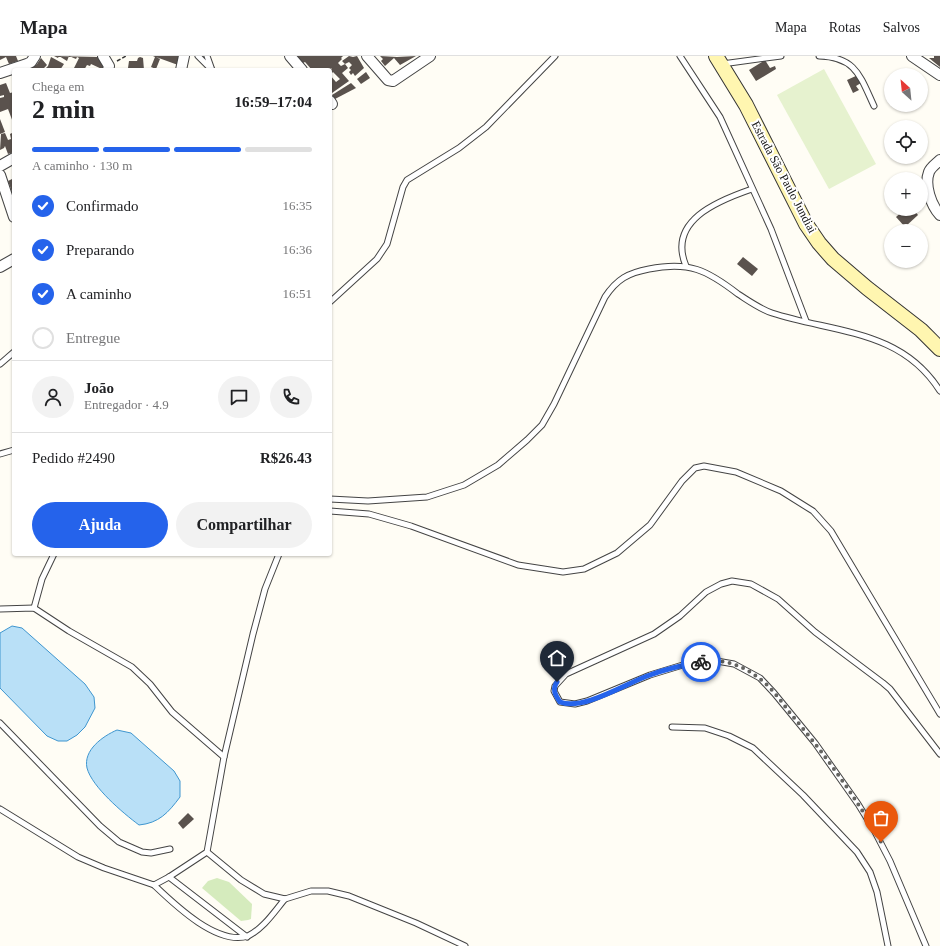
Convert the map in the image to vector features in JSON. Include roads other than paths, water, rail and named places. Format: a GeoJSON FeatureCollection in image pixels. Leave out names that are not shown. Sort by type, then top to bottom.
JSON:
{"type":"FeatureCollection","features":[{"type":"Feature","properties":{"kind":"main road","name":"Estrada São Paulo Jundiai"},"geometry":{"type":"LineString","coordinates":[[719,60],[746,105],[806,224],[819,243],[833,259],[921,330],[940,349]]}},
{"type":"Feature","properties":{"kind":"street"},"geometry":{"type":"LineString","coordinates":[[15,68],[31,62],[35,56]]}},
{"type":"Feature","properties":{"kind":"street"},"geometry":{"type":"LineString","coordinates":[[103,56],[109,66],[108,68]]}},
{"type":"Feature","properties":{"kind":"street"},"geometry":{"type":"LineString","coordinates":[[181,68],[184,56]]}},
{"type":"Feature","properties":{"kind":"street"},"geometry":{"type":"LineString","coordinates":[[290,56],[300,68]]}},
{"type":"Feature","properties":{"kind":"street"},"geometry":{"type":"LineString","coordinates":[[367,56],[390,81],[396,80],[430,56]]}},
{"type":"Feature","properties":{"kind":"street"},"geometry":{"type":"LineString","coordinates":[[912,56],[940,75]]}},
{"type":"Feature","properties":{"kind":"street"},"geometry":{"type":"LineString","coordinates":[[0,73],[12,69]]}},
{"type":"Feature","properties":{"kind":"street"},"geometry":{"type":"LineString","coordinates":[[0,166],[12,159]]}},
{"type":"Feature","properties":{"kind":"street"},"geometry":{"type":"LineString","coordinates":[[940,160],[929,172],[929,192],[933,204],[940,215]]}},
{"type":"Feature","properties":{"kind":"street"},"geometry":{"type":"LineString","coordinates":[[0,175],[12,211]]}},
{"type":"Feature","properties":{"kind":"street"},"geometry":{"type":"LineString","coordinates":[[929,192],[940,193]]}},
{"type":"Feature","properties":{"kind":"street"},"geometry":{"type":"LineString","coordinates":[[0,267],[12,260]]}},
{"type":"Feature","properties":{"kind":"lane"},"geometry":{"type":"LineString","coordinates":[[198,56],[210,68]]}},
{"type":"Feature","properties":{"kind":"lane"},"geometry":{"type":"LineString","coordinates":[[207,56],[211,68]]}},
{"type":"Feature","properties":{"kind":"lane"},"geometry":{"type":"LineString","coordinates":[[332,300],[377,259],[387,244],[403,187],[407,180],[459,148],[486,127],[555,56]]}},
{"type":"Feature","properties":{"kind":"lane"},"geometry":{"type":"LineString","coordinates":[[680,56],[720,117],[782,257],[806,321]]}},
{"type":"Feature","properties":{"kind":"lane"},"geometry":{"type":"LineString","coordinates":[[719,60],[781,56]]}},
{"type":"Feature","properties":{"kind":"lane"},"geometry":{"type":"LineString","coordinates":[[818,56],[838,59],[855,68],[874,106]]}},
{"type":"Feature","properties":{"kind":"lane"},"geometry":{"type":"LineString","coordinates":[[686,266],[681,249],[682,239],[685,231],[691,223],[710,206],[731,196],[752,190]]}},
{"type":"Feature","properties":{"kind":"lane"},"geometry":{"type":"LineString","coordinates":[[332,499],[368,501],[427,497],[464,485],[498,465],[542,425],[554,404],[604,297],[614,284],[626,276],[640,271],[670,265],[686,266],[701,270],[718,279],[748,301],[772,313],[866,336],[909,356],[936,385],[940,392]]}},
{"type":"Feature","properties":{"kind":"lane"},"geometry":{"type":"LineString","coordinates":[[0,364],[12,354]]}},
{"type":"Feature","properties":{"kind":"lane"},"geometry":{"type":"LineString","coordinates":[[0,454],[12,451]]}},
{"type":"Feature","properties":{"kind":"lane"},"geometry":{"type":"LineString","coordinates":[[332,511],[369,514],[411,526],[518,565],[563,572],[584,569],[617,553],[650,525],[682,481],[695,468],[704,466],[736,472],[781,491],[813,510],[831,531],[940,714]]}},
{"type":"Feature","properties":{"kind":"lane"},"geometry":{"type":"LineString","coordinates":[[34,608],[42,579],[53,556]]}},
{"type":"Feature","properties":{"kind":"lane"},"geometry":{"type":"LineString","coordinates":[[154,884],[169,877],[207,852],[224,757],[255,627],[265,589],[278,556]]}},
{"type":"Feature","properties":{"kind":"lane"},"geometry":{"type":"LineString","coordinates":[[926,946],[890,861],[874,830],[858,804],[815,743],[760,678],[734,664],[711,660],[666,669],[587,701],[575,704],[560,702],[554,691],[554,686],[566,674],[654,634],[680,616],[713,587],[726,582],[741,582],[751,584],[778,599],[815,632],[890,689],[940,754]]}},
{"type":"Feature","properties":{"kind":"lane"},"geometry":{"type":"LineString","coordinates":[[0,609],[34,608],[69,631],[136,670],[150,684],[172,712],[224,757]]}},
{"type":"Feature","properties":{"kind":"lane"},"geometry":{"type":"LineString","coordinates":[[0,723],[100,826],[119,842],[146,853],[160,852],[170,849]]}},
{"type":"Feature","properties":{"kind":"lane"},"geometry":{"type":"LineString","coordinates":[[672,727],[705,728],[729,736],[753,748],[803,795],[857,852],[870,872],[877,892],[888,946]]}},
{"type":"Feature","properties":{"kind":"lane"},"geometry":{"type":"LineString","coordinates":[[0,809],[78,856],[104,868],[154,884],[190,918],[211,932],[223,937],[236,939],[247,936],[266,922],[285,899]]}},
{"type":"Feature","properties":{"kind":"lane"},"geometry":{"type":"LineString","coordinates":[[207,852],[252,887],[264,894],[285,899],[311,891],[328,891],[349,896],[416,923],[465,946]]}},
{"type":"Feature","properties":{"kind":"lane"},"geometry":{"type":"LineString","coordinates":[[169,877],[247,936]]}},
{"type":"Feature","properties":{"kind":"water"},"geometry":{"type":"Polygon","coordinates":[[[12,626],[22,628],[85,684],[94,697],[95,708],[85,727],[77,735],[67,741],[58,741],[47,736],[0,688],[0,633],[12,626]]]}},
{"type":"Feature","properties":{"kind":"water"},"geometry":{"type":"Polygon","coordinates":[[[117,730],[131,733],[174,771],[180,781],[180,797],[167,812],[152,822],[139,825],[125,814],[101,791],[87,768],[88,755],[95,744],[117,730]]]}}]}
